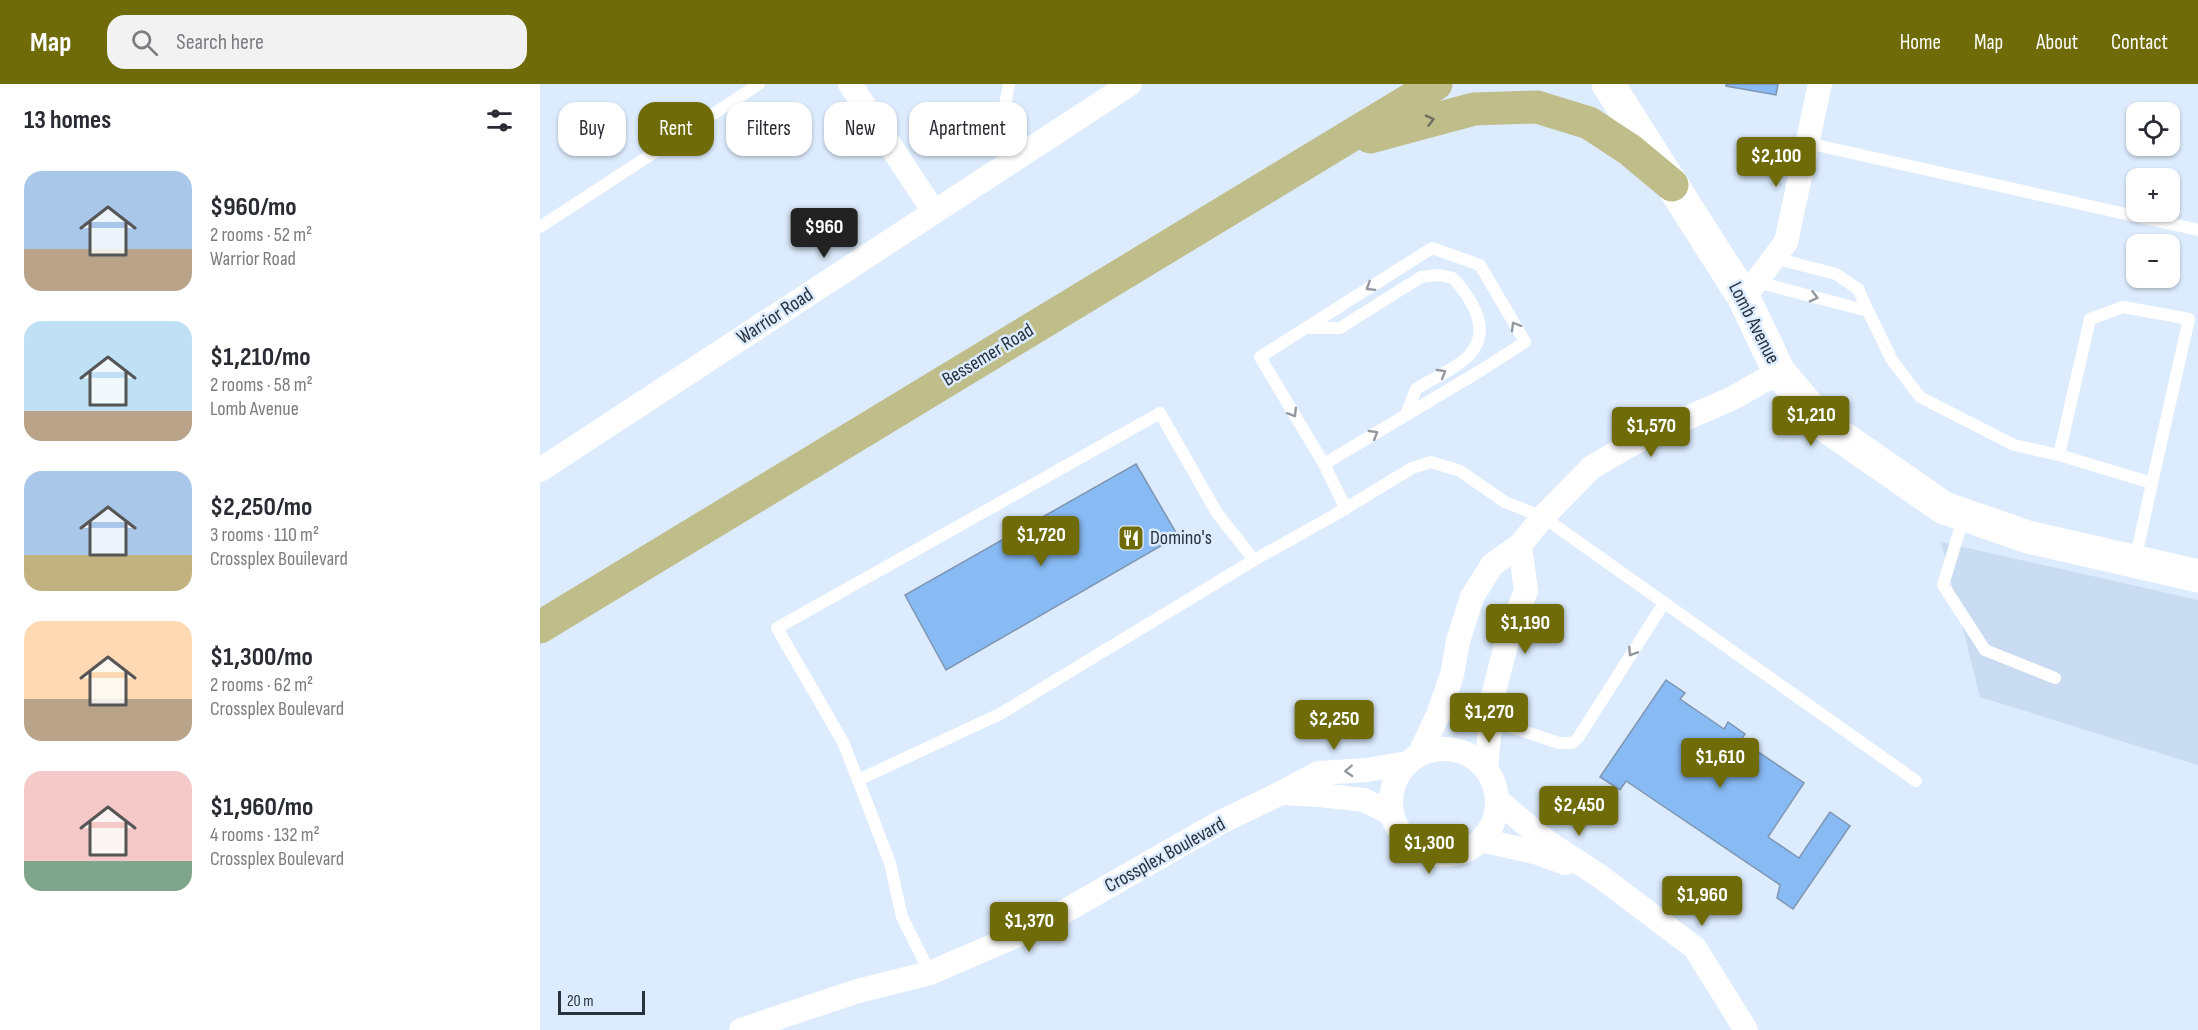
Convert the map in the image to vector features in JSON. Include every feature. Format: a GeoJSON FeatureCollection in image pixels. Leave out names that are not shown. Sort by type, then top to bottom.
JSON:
{"type":"FeatureCollection","features":[{"type":"Feature","properties":{"kind":"main road","name":"Bessemer Road"},"geometry":{"type":"LineString","coordinates":[[540,627],[1436,84]]}},
{"type":"Feature","properties":{"kind":"main road","name":"Lomb Avenue"},"geometry":{"type":"LineString","coordinates":[[1608,84],[1672,185],[1750,290],[1779,372],[1823,424],[1944,508],[2028,537],[2198,576]]}},
{"type":"Feature","properties":{"kind":"main road"},"geometry":{"type":"LineString","coordinates":[[1334,146],[1474,108],[1537,107],[1589,123],[1630,150],[1672,185]]}},
{"type":"Feature","properties":{"kind":"street"},"geometry":{"type":"LineString","coordinates":[[850,84],[934,212]]}},
{"type":"Feature","properties":{"kind":"street","name":"Warrior Road"},"geometry":{"type":"LineString","coordinates":[[540,470],[1130,84]]}},
{"type":"Feature","properties":{"kind":"street"},"geometry":{"type":"LineString","coordinates":[[1750,290],[1786,242],[1820,84]]}},
{"type":"Feature","properties":{"kind":"street"},"geometry":{"type":"LineString","coordinates":[[1281,793],[1318,773],[1366,770],[1413,759],[1436,749],[1455,750],[1472,756],[1486,768],[1494,783],[1497,800],[1496,815],[1481,840],[1464,852],[1450,855],[1424,852],[1405,840],[1392,814],[1391,796],[1396,778],[1413,759],[1438,715],[1452,675],[1458,641],[1472,597],[1492,565],[1520,545],[1543,517],[1592,467],[1648,435],[1732,398],[1779,372]]}},
{"type":"Feature","properties":{"kind":"street"},"geometry":{"type":"LineString","coordinates":[[1486,768],[1493,696],[1509,633],[1526,591],[1520,545]]}},
{"type":"Feature","properties":{"kind":"street","name":"Crossplex Boulevard"},"geometry":{"type":"LineString","coordinates":[[741,1030],[858,991],[930,973],[1040,926],[1219,824],[1281,793],[1364,800],[1392,814]]}},
{"type":"Feature","properties":{"kind":"street"},"geometry":{"type":"LineString","coordinates":[[1497,800],[1546,841],[1601,877],[1695,948],[1746,1030]]}},
{"type":"Feature","properties":{"kind":"street"},"geometry":{"type":"LineString","coordinates":[[1481,840],[1538,853],[1601,877]]}},
{"type":"Feature","properties":{"kind":"lane"},"geometry":{"type":"LineString","coordinates":[[540,226],[759,84]]}},
{"type":"Feature","properties":{"kind":"lane"},"geometry":{"type":"LineString","coordinates":[[1009,84],[1004,110],[1012,161]]}},
{"type":"Feature","properties":{"kind":"lane"},"geometry":{"type":"LineString","coordinates":[[1808,143],[2198,230]]}},
{"type":"Feature","properties":{"kind":"lane"},"geometry":{"type":"LineString","coordinates":[[1324,464],[1525,342],[1480,265],[1432,248],[1260,357],[1324,464],[1346,508]]}},
{"type":"Feature","properties":{"kind":"lane"},"geometry":{"type":"LineString","coordinates":[[1774,258],[1836,274],[1857,289],[1892,360],[1920,397],[2014,445],[2059,455],[2152,483]]}},
{"type":"Feature","properties":{"kind":"lane"},"geometry":{"type":"LineString","coordinates":[[1305,328],[1340,328],[1421,277],[1439,275],[1453,278],[1474,305],[1479,319],[1479,336],[1472,352],[1464,359],[1416,389],[1406,415]]}},
{"type":"Feature","properties":{"kind":"lane"},"geometry":{"type":"LineString","coordinates":[[1750,290],[1869,311]]}},
{"type":"Feature","properties":{"kind":"lane"},"geometry":{"type":"LineString","coordinates":[[2059,455],[2090,319],[2123,307],[2193,320],[2135,561]]}},
{"type":"Feature","properties":{"kind":"lane"},"geometry":{"type":"LineString","coordinates":[[930,973],[902,917],[890,863],[843,742],[777,628],[1160,413],[1216,513],[1254,560]]}},
{"type":"Feature","properties":{"kind":"lane"},"geometry":{"type":"LineString","coordinates":[[858,780],[1000,714],[1254,560],[1412,468],[1431,462],[1460,471],[1505,502],[1543,517],[1916,780]]}},
{"type":"Feature","properties":{"kind":"lane"},"geometry":{"type":"LineString","coordinates":[[1965,515],[1943,585],[1985,650],[2055,678]]}},
{"type":"Feature","properties":{"kind":"lane"},"geometry":{"type":"LineString","coordinates":[[1490,720],[1559,743],[1572,742],[1578,738],[1664,603]]}},
{"type":"Feature","properties":{"kind":"shaded area"},"geometry":{"type":"Polygon","coordinates":[[[1941,542],[2198,600],[2198,765],[1980,697],[1941,542]]]}},
{"type":"Feature","properties":{"kind":"building"},"geometry":{"type":"Polygon","coordinates":[[[1726,84],[1778,84],[1776,95],[1726,86],[1726,84]]]}},
{"type":"Feature","properties":{"kind":"building"},"geometry":{"type":"Polygon","coordinates":[[[1136,464],[1178,536],[946,670],[905,595],[1136,464]]]}},
{"type":"Feature","properties":{"kind":"building"},"geometry":{"type":"Polygon","coordinates":[[[1666,680],[1685,693],[1680,699],[1724,729],[1728,722],[1745,734],[1741,740],[1804,783],[1768,837],[1799,858],[1830,812],[1850,826],[1793,909],[1777,898],[1780,885],[1626,781],[1620,790],[1600,777],[1666,680]]]}},
{"type":"Feature","properties":{"kind":"place","name":"Domino's"},"geometry":{"type":"Point","coordinates":[1131,538]}}]}
